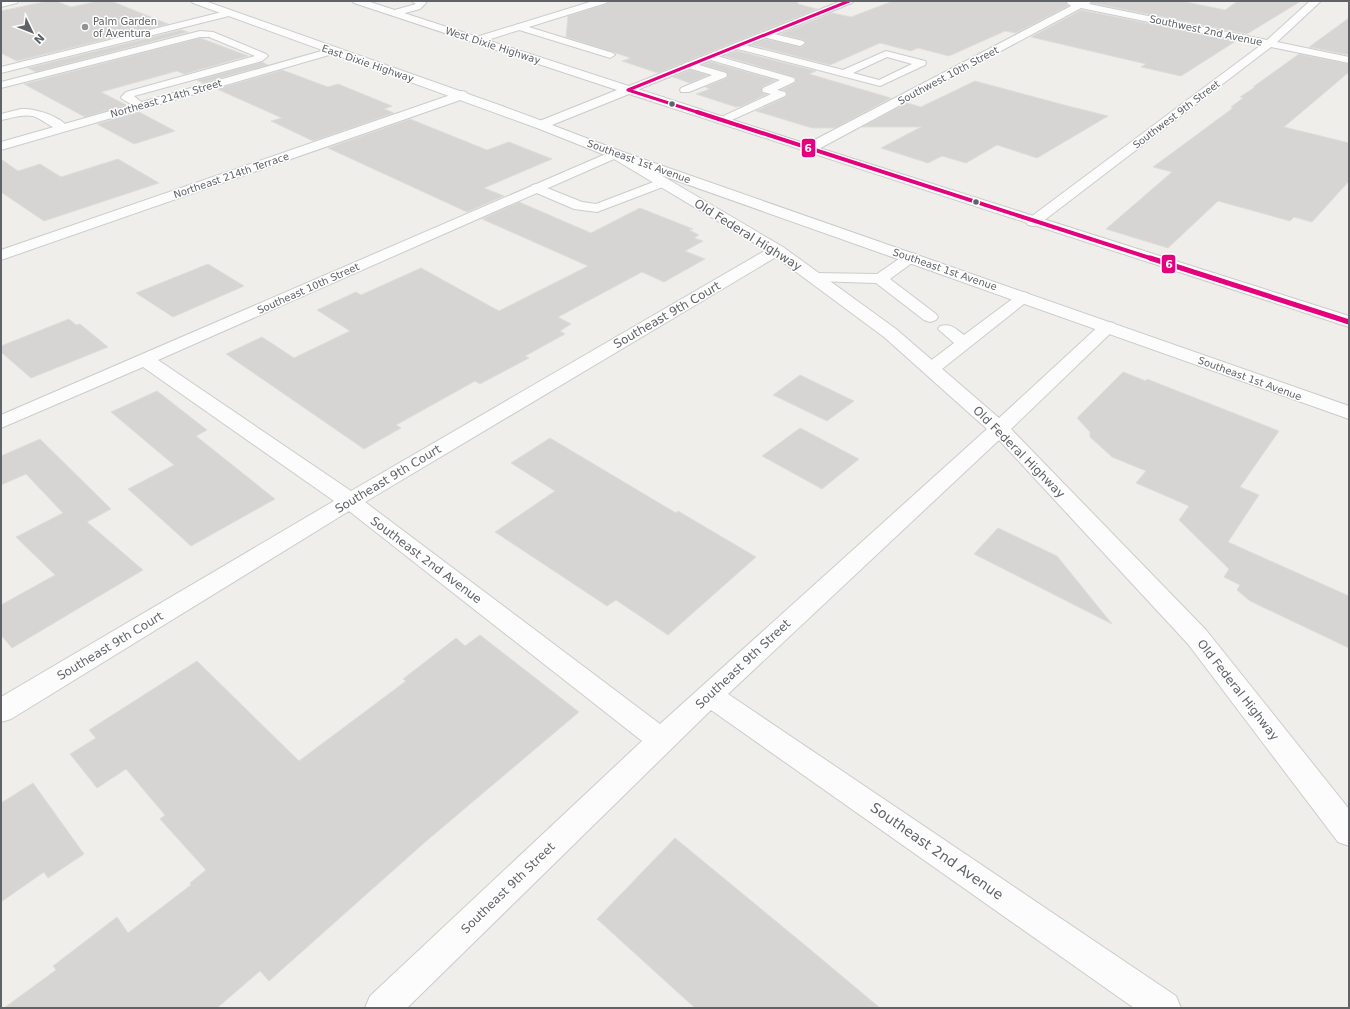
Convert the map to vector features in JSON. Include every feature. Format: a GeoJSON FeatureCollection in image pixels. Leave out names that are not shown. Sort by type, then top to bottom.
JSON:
{"type":"FeatureCollection","features":[{"type":"Feature","properties":{"kind":"street","name":"East Dixie Highway"},"geometry":{"type":"LineString","coordinates":[[196,1],[332,51],[462,95],[541,125]]}},
{"type":"Feature","properties":{"kind":"street","name":"West Dixie Highway"},"geometry":{"type":"LineString","coordinates":[[358,1],[808,150],[1349,322]]}},
{"type":"Feature","properties":{"kind":"street"},"geometry":{"type":"LineString","coordinates":[[477,40],[603,1]]}},
{"type":"Feature","properties":{"kind":"street"},"geometry":{"type":"LineString","coordinates":[[541,125],[849,1]]}},
{"type":"Feature","properties":{"kind":"street","name":"Southwest 2nd Avenue"},"geometry":{"type":"LineString","coordinates":[[1063,1],[1084,3],[1349,60]]}},
{"type":"Feature","properties":{"kind":"street","name":"Southwest 9th Street"},"geometry":{"type":"LineString","coordinates":[[1033,222],[1270,43],[1316,1]]}},
{"type":"Feature","properties":{"kind":"street","name":"Southwest 10th Street"},"geometry":{"type":"LineString","coordinates":[[808,150],[1084,3]]}},
{"type":"Feature","properties":{"kind":"street"},"geometry":{"type":"LineString","coordinates":[[1,70],[230,13]]}},
{"type":"Feature","properties":{"kind":"street","name":"Northeast 214th Street"},"geometry":{"type":"LineString","coordinates":[[1,146],[332,51]]}},
{"type":"Feature","properties":{"kind":"street","name":"Northeast 214th Terrace"},"geometry":{"type":"LineString","coordinates":[[1,255],[462,95]]}},
{"type":"Feature","properties":{"kind":"street","name":"Southeast 1st Avenue"},"geometry":{"type":"LineString","coordinates":[[541,125],[616,154],[1108,326],[1349,413]]}},
{"type":"Feature","properties":{"kind":"street","name":"Old Federal Highway"},"geometry":{"type":"LineString","coordinates":[[616,154],[777,250],[890,333],[999,429],[1197,637],[1349,832]]}},
{"type":"Feature","properties":{"kind":"street","name":"Southeast 10th Street"},"geometry":{"type":"LineString","coordinates":[[1,422],[616,154]]}},
{"type":"Feature","properties":{"kind":"street","name":"Southeast 9th Court"},"geometry":{"type":"LineString","coordinates":[[1,711],[350,501],[777,250]]}},
{"type":"Feature","properties":{"kind":"street","name":"Southeast 9th Street"},"geometry":{"type":"LineString","coordinates":[[382,1008],[709,695],[999,429],[1108,326]]}},
{"type":"Feature","properties":{"kind":"street","name":"Southeast 2nd Avenue"},"geometry":{"type":"LineString","coordinates":[[145,360],[350,501],[662,741]]}},
{"type":"Feature","properties":{"kind":"street","name":"Southeast 2nd Avenue"},"geometry":{"type":"LineString","coordinates":[[709,695],[1164,1008]]}},
{"type":"Feature","properties":{"kind":"lane"},"geometry":{"type":"LineString","coordinates":[[1,4],[14,1]]}},
{"type":"Feature","properties":{"kind":"lane"},"geometry":{"type":"LineString","coordinates":[[394,13],[422,3],[415,1]]}},
{"type":"Feature","properties":{"kind":"lane"},"geometry":{"type":"LineString","coordinates":[[519,27],[610,55]]}},
{"type":"Feature","properties":{"kind":"lane"},"geometry":{"type":"LineString","coordinates":[[1,85],[200,34],[210,34],[262,56],[258,59],[130,94],[126,98],[140,106]]}},
{"type":"Feature","properties":{"kind":"lane"},"geometry":{"type":"LineString","coordinates":[[766,34],[800,43]]}},
{"type":"Feature","properties":{"kind":"lane"},"geometry":{"type":"LineString","coordinates":[[737,46],[843,74],[880,83],[921,63],[886,54],[843,74]]}},
{"type":"Feature","properties":{"kind":"lane"},"geometry":{"type":"LineString","coordinates":[[710,57],[790,80],[764,89],[780,94],[721,121]]}},
{"type":"Feature","properties":{"kind":"lane"},"geometry":{"type":"LineString","coordinates":[[689,65],[734,79]]}},
{"type":"Feature","properties":{"kind":"lane"},"geometry":{"type":"LineString","coordinates":[[1,73],[16,81]]}},
{"type":"Feature","properties":{"kind":"lane"},"geometry":{"type":"LineString","coordinates":[[685,90],[722,75]]}},
{"type":"Feature","properties":{"kind":"lane"},"geometry":{"type":"LineString","coordinates":[[1,117],[24,111],[37,113],[63,128]]}},
{"type":"Feature","properties":{"kind":"lane"},"geometry":{"type":"LineString","coordinates":[[537,188],[579,206],[597,208],[664,182]]}},
{"type":"Feature","properties":{"kind":"lane"},"geometry":{"type":"LineString","coordinates":[[880,279],[911,257]]}},
{"type":"Feature","properties":{"kind":"lane"},"geometry":{"type":"LineString","coordinates":[[814,277],[880,279],[930,317]]}},
{"type":"Feature","properties":{"kind":"lane"},"geometry":{"type":"LineString","coordinates":[[931,369],[1024,297]]}},
{"type":"Feature","properties":{"kind":"lane"},"geometry":{"type":"LineString","coordinates":[[946,330],[964,343]]}},
{"type":"Feature","properties":{"kind":"building"},"geometry":{"type":"Polygon","coordinates":[[[48,1],[56,1],[71,7],[99,1],[111,1],[168,24],[17,61],[1,53],[1,11],[48,1]]]}},
{"type":"Feature","properties":{"kind":"building"},"geometry":{"type":"Polygon","coordinates":[[[610,1],[797,1],[798,4],[817,9],[658,73],[622,61],[631,58],[566,37],[568,16],[606,4],[610,1]]]}},
{"type":"Feature","properties":{"kind":"building"},"geometry":{"type":"Polygon","coordinates":[[[893,1],[1067,1],[1066,3],[1068,6],[1016,33],[1005,31],[949,56],[918,48],[911,51],[880,43],[830,65],[752,45],[766,39],[801,47],[806,43],[804,40],[780,34],[832,13],[851,17],[893,1]]]}},
{"type":"Feature","properties":{"kind":"building"},"geometry":{"type":"Polygon","coordinates":[[[1094,1],[1181,1],[1225,10],[1238,1],[1301,1],[1247,34],[1092,3],[1094,1]]]}},
{"type":"Feature","properties":{"kind":"building"},"geometry":{"type":"Polygon","coordinates":[[[1081,10],[1236,41],[1181,76],[1141,67],[1146,64],[1031,37],[1081,10]]]}},
{"type":"Feature","properties":{"kind":"building"},"geometry":{"type":"Polygon","coordinates":[[[1349,18],[1349,55],[1309,47],[1349,18]]]}},
{"type":"Feature","properties":{"kind":"building"},"geometry":{"type":"Polygon","coordinates":[[[181,30],[188,32],[36,72],[28,68],[181,30]]]}},
{"type":"Feature","properties":{"kind":"building"},"geometry":{"type":"Polygon","coordinates":[[[200,38],[248,56],[184,74],[177,71],[101,92],[126,105],[85,117],[24,84],[200,38]]]}},
{"type":"Feature","properties":{"kind":"building"},"geometry":{"type":"Polygon","coordinates":[[[738,51],[816,71],[809,74],[891,98],[835,128],[812,128],[756,111],[786,97],[786,91],[781,90],[795,83],[796,79],[794,77],[724,56],[738,51]]]}},
{"type":"Feature","properties":{"kind":"building"},"geometry":{"type":"Polygon","coordinates":[[[1299,54],[1349,64],[1349,72],[1284,127],[1349,143],[1349,181],[1312,222],[1294,217],[1290,221],[1218,201],[1168,248],[1106,229],[1172,172],[1153,167],[1233,108],[1231,107],[1243,98],[1240,97],[1299,54]]]}},
{"type":"Feature","properties":{"kind":"building"},"geometry":{"type":"Polygon","coordinates":[[[262,62],[268,65],[203,83],[197,80],[262,62]]]}},
{"type":"Feature","properties":{"kind":"building"},"geometry":{"type":"Polygon","coordinates":[[[711,62],[776,80],[762,87],[762,93],[767,94],[742,106],[736,107],[696,94],[710,89],[705,87],[727,78],[728,76],[726,72],[703,65],[711,62]]]}},
{"type":"Feature","properties":{"kind":"building"},"geometry":{"type":"Polygon","coordinates":[[[282,70],[328,87],[338,84],[392,106],[384,109],[394,113],[313,141],[271,121],[282,118],[217,89],[282,70]]]}},
{"type":"Feature","properties":{"kind":"building"},"geometry":{"type":"Polygon","coordinates":[[[690,70],[708,75],[690,83],[673,77],[690,70]]]}},
{"type":"Feature","properties":{"kind":"building"},"geometry":{"type":"Polygon","coordinates":[[[975,81],[1108,116],[1037,158],[997,145],[966,163],[942,156],[928,163],[881,148],[921,127],[862,127],[907,103],[921,107],[975,81]]]}},
{"type":"Feature","properties":{"kind":"building"},"geometry":{"type":"Polygon","coordinates":[[[139,112],[175,131],[134,144],[97,124],[139,112]]]}},
{"type":"Feature","properties":{"kind":"building"},"geometry":{"type":"Polygon","coordinates":[[[410,119],[487,150],[509,142],[552,159],[484,188],[504,196],[467,212],[328,148],[410,119]]]}},
{"type":"Feature","properties":{"kind":"building"},"geometry":{"type":"Polygon","coordinates":[[[1,159],[18,171],[40,164],[61,177],[118,159],[159,183],[44,221],[1,192],[1,159]]]}},
{"type":"Feature","properties":{"kind":"building"},"geometry":{"type":"Polygon","coordinates":[[[519,202],[591,233],[640,208],[693,229],[689,230],[699,235],[694,238],[703,241],[685,251],[705,259],[664,282],[642,272],[558,317],[571,324],[560,331],[565,334],[525,356],[529,358],[480,384],[475,381],[396,425],[401,428],[364,449],[226,354],[262,337],[294,358],[350,331],[317,310],[356,292],[361,295],[421,268],[499,311],[588,266],[482,219],[519,202]]]}},
{"type":"Feature","properties":{"kind":"building"},"geometry":{"type":"Polygon","coordinates":[[[208,264],[244,286],[173,317],[136,293],[208,264]]]}},
{"type":"Feature","properties":{"kind":"building"},"geometry":{"type":"Polygon","coordinates":[[[69,319],[76,325],[80,324],[108,347],[31,378],[1,352],[1,346],[69,319]]]}},
{"type":"Feature","properties":{"kind":"building"},"geometry":{"type":"Polygon","coordinates":[[[1123,372],[1146,381],[1147,379],[1279,431],[1240,487],[1259,495],[1228,542],[1349,596],[1349,648],[1250,601],[1237,590],[1240,585],[1224,577],[1229,569],[1179,520],[1189,506],[1136,483],[1146,471],[1112,457],[1090,437],[1090,432],[1077,418],[1123,372]]]}},
{"type":"Feature","properties":{"kind":"building"},"geometry":{"type":"Polygon","coordinates":[[[800,375],[854,401],[827,421],[773,395],[800,375]]]}},
{"type":"Feature","properties":{"kind":"building"},"geometry":{"type":"Polygon","coordinates":[[[157,391],[207,430],[196,436],[275,499],[191,546],[128,489],[174,465],[111,412],[157,391]]]}},
{"type":"Feature","properties":{"kind":"building"},"geometry":{"type":"Polygon","coordinates":[[[800,428],[859,459],[822,489],[762,456],[800,428]]]}},
{"type":"Feature","properties":{"kind":"building"},"geometry":{"type":"Polygon","coordinates":[[[550,438],[676,513],[678,511],[756,557],[668,635],[616,600],[607,606],[495,532],[555,491],[511,463],[550,438]]]}},
{"type":"Feature","properties":{"kind":"building"},"geometry":{"type":"Polygon","coordinates":[[[40,439],[111,509],[87,522],[143,570],[12,648],[1,635],[1,605],[55,575],[16,537],[63,513],[26,474],[1,485],[1,456],[40,439]]]}},
{"type":"Feature","properties":{"kind":"building"},"geometry":{"type":"Polygon","coordinates":[[[998,528],[1057,556],[1112,624],[974,554],[998,528]]]}},
{"type":"Feature","properties":{"kind":"building"},"geometry":{"type":"Polygon","coordinates":[[[480,635],[579,712],[424,843],[269,981],[260,971],[217,1008],[4,1008],[56,970],[53,966],[117,917],[128,933],[191,885],[190,883],[206,870],[160,819],[165,815],[126,769],[97,788],[70,754],[96,738],[89,730],[197,661],[299,761],[406,681],[403,679],[456,638],[465,646],[480,635]]]}},
{"type":"Feature","properties":{"kind":"building"},"geometry":{"type":"Polygon","coordinates":[[[33,783],[84,854],[48,878],[44,872],[1,902],[1,803],[33,783]]]}},
{"type":"Feature","properties":{"kind":"building"},"geometry":{"type":"Polygon","coordinates":[[[675,838],[880,1008],[695,1008],[597,919],[675,838]]]}},
{"type":"Feature","properties":{"kind":"transit line","name":"6"},"geometry":{"type":"LineString","coordinates":[[628,90],[849,1]]}},
{"type":"Feature","properties":{"kind":"transit line","name":"6"},"geometry":{"type":"LineString","coordinates":[[628,90],[1349,322]]}},
{"type":"Feature","properties":{"kind":"place","name":"Palm Garden of Aventura"},"geometry":{"type":"Point","coordinates":[85,27]}}]}
